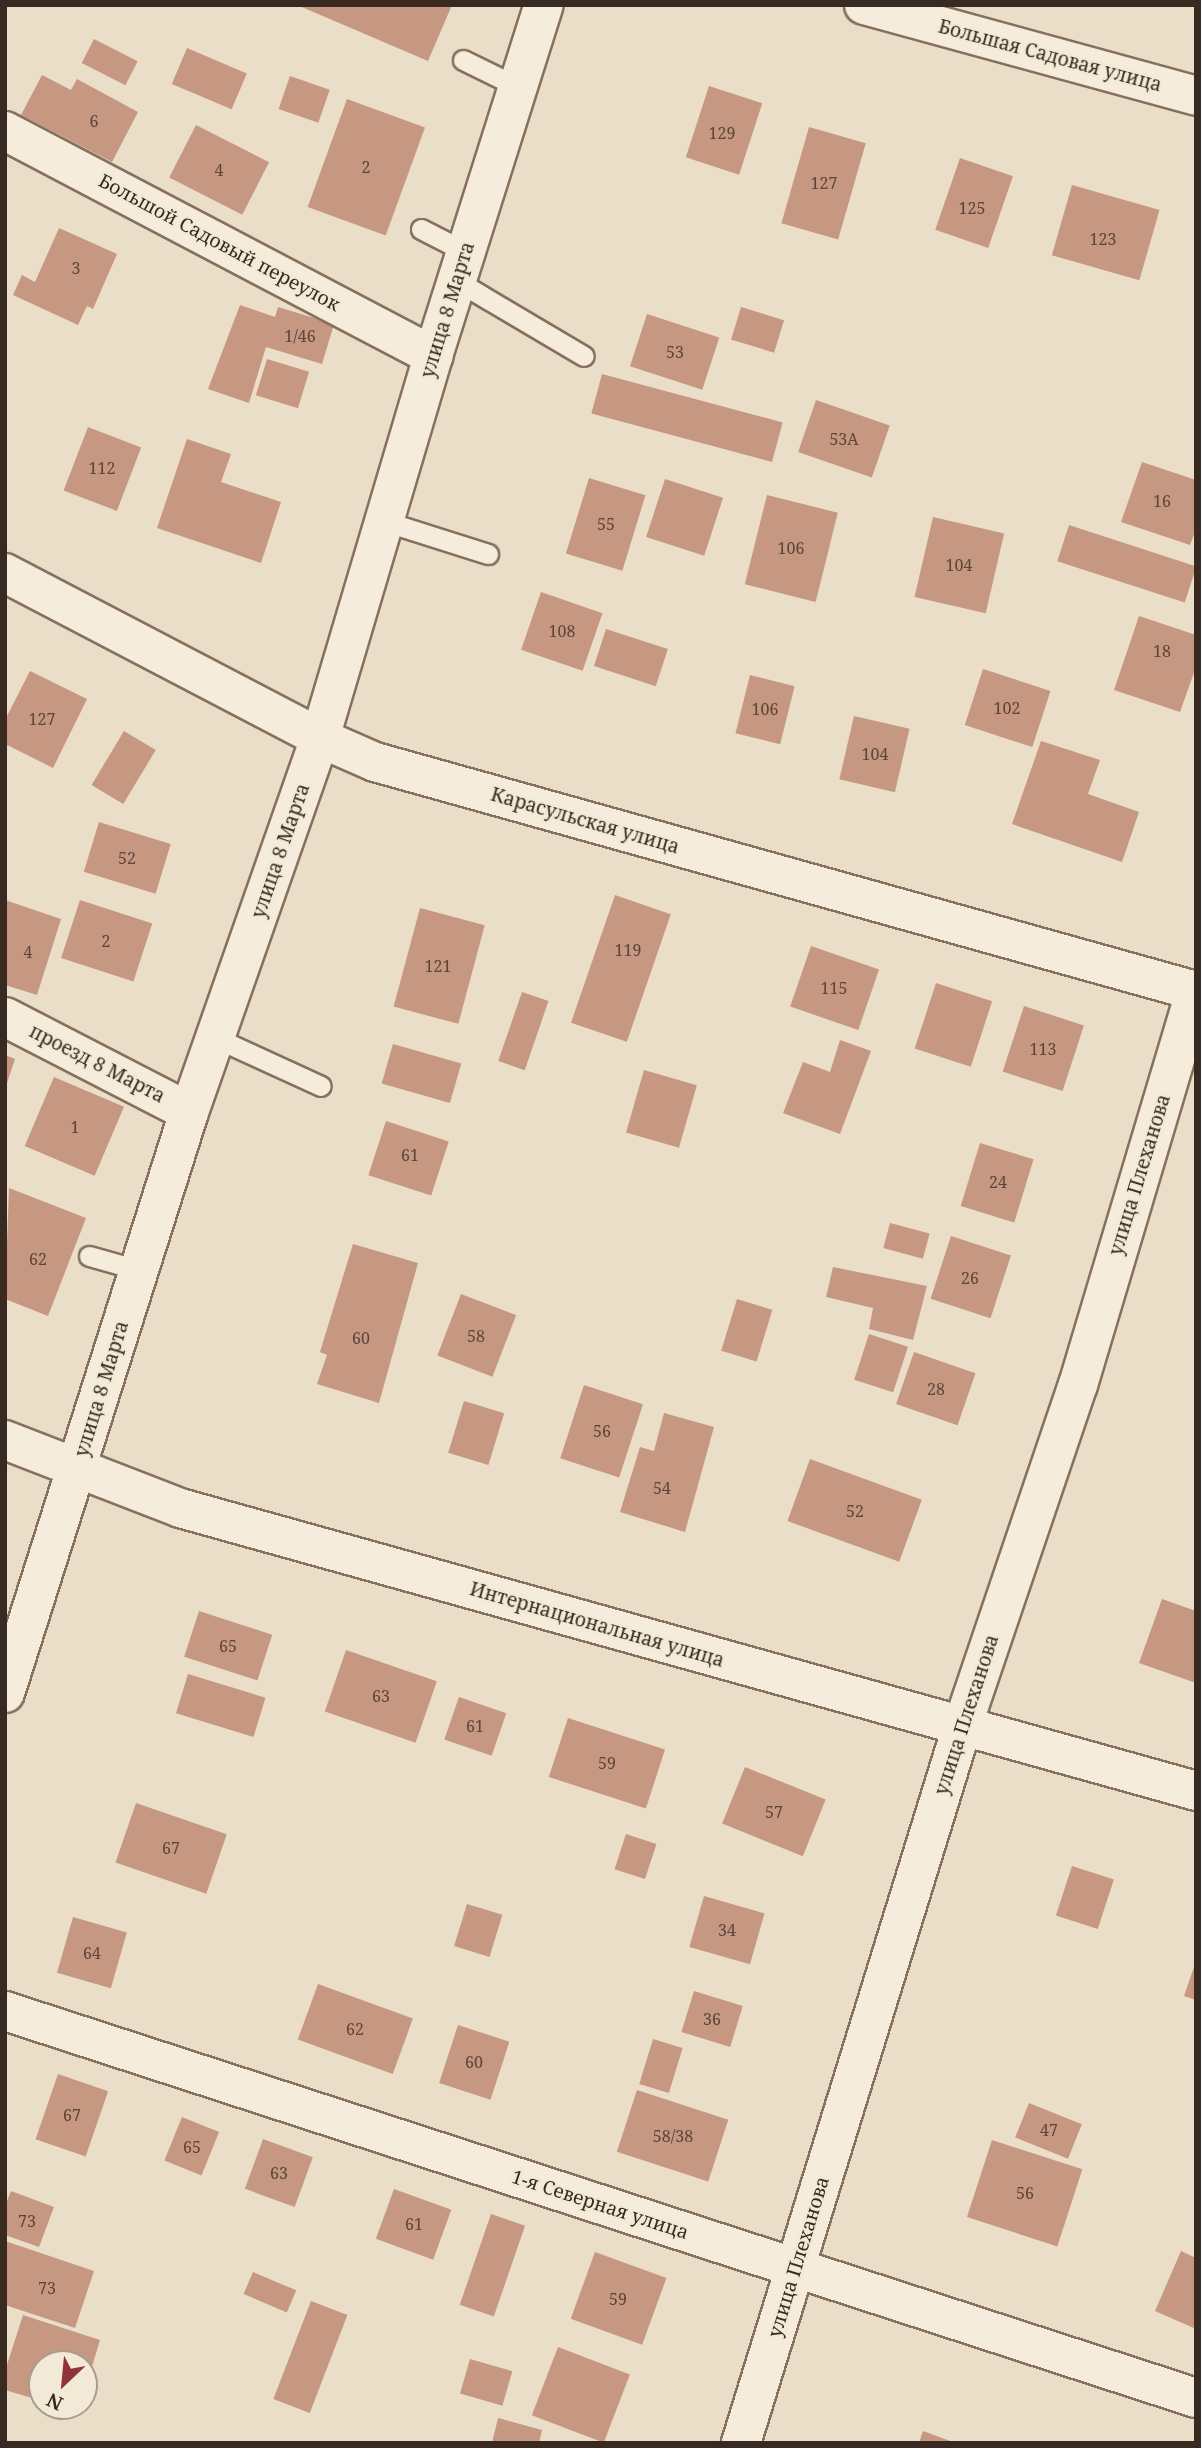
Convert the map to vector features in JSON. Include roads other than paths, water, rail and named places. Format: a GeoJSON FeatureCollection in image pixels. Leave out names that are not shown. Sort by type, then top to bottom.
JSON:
{"type":"FeatureCollection","features":[{"type":"Feature","properties":{"kind":"street","name":"улица 8 Марта"},"geometry":{"type":"LineString","coordinates":[[5,1693],[189,1112],[320,738],[387,522],[433,356],[544,5]]}},
{"type":"Feature","properties":{"kind":"street","name":"Большая Садовая улица"},"geometry":{"type":"LineString","coordinates":[[864,5],[1196,96]]}},
{"type":"Feature","properties":{"kind":"street","name":"Большой Садовый переулок"},"geometry":{"type":"LineString","coordinates":[[5,131],[433,356]]}},
{"type":"Feature","properties":{"kind":"street","name":"Карасульская улица"},"geometry":{"type":"LineString","coordinates":[[5,573],[320,738],[375,762],[1196,990]]}},
{"type":"Feature","properties":{"kind":"street","name":"улица Плеханова"},"geometry":{"type":"LineString","coordinates":[[741,2443],[962,1727],[1078,1385],[1196,990]]}},
{"type":"Feature","properties":{"kind":"street","name":"проезд 8 Марта"},"geometry":{"type":"LineString","coordinates":[[5,1017],[189,1112]]}},
{"type":"Feature","properties":{"kind":"street","name":"Интернациональная улица"},"geometry":{"type":"LineString","coordinates":[[5,1440],[180,1508],[1196,1791]]}},
{"type":"Feature","properties":{"kind":"street","name":"1-я Северная улица"},"geometry":{"type":"LineString","coordinates":[[5,2011],[1196,2398]]}},
{"type":"Feature","properties":{"kind":"lane"},"geometry":{"type":"LineString","coordinates":[[463,60],[518,87]]}},
{"type":"Feature","properties":{"kind":"lane"},"geometry":{"type":"LineString","coordinates":[[421,229],[461,267],[584,356]]}},
{"type":"Feature","properties":{"kind":"lane"},"geometry":{"type":"LineString","coordinates":[[387,522],[488,554]]}},
{"type":"Feature","properties":{"kind":"lane"},"geometry":{"type":"LineString","coordinates":[[216,1038],[321,1086]]}},
{"type":"Feature","properties":{"kind":"lane"},"geometry":{"type":"LineString","coordinates":[[89,1256],[139,1270]]}}]}
